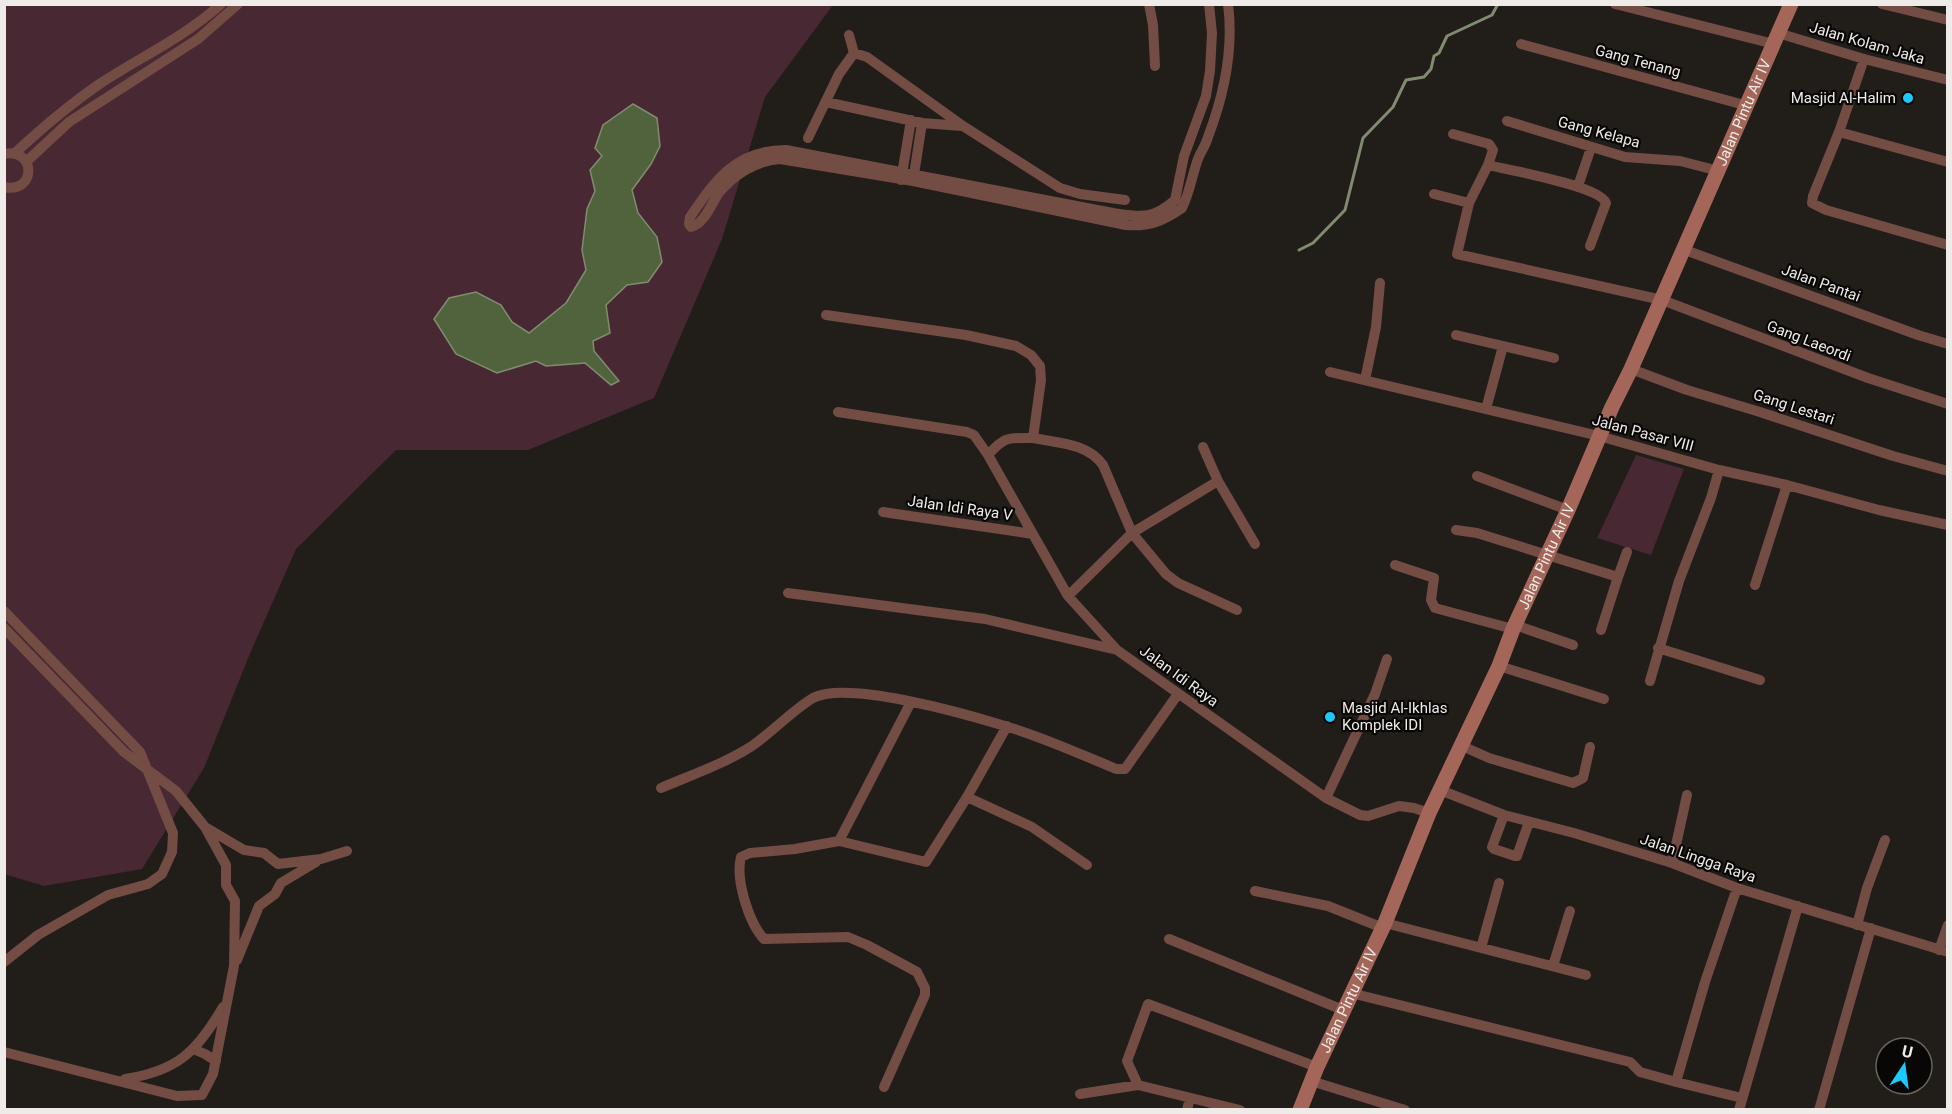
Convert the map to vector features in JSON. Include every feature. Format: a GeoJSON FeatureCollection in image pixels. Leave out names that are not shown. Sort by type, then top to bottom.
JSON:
{"type":"FeatureCollection","features":[{"type":"Feature","properties":{"kind":"main road","name":"Jalan Pintu Air IV"},"geometry":{"type":"LineString","coordinates":[[1300,1110],[1343,1010],[1384,925],[1429,813],[1499,666],[1514,627],[1662,300],[1791,4]]}},
{"type":"Feature","properties":{"kind":"street"},"geometry":{"type":"LineString","coordinates":[[26,162],[10,153],[101,83],[190,28],[221,4]]}},
{"type":"Feature","properties":{"kind":"street"},"geometry":{"type":"LineString","coordinates":[[26,162],[77,116],[198,39],[225,18],[238,4]]}},
{"type":"Feature","properties":{"kind":"street"},"geometry":{"type":"LineString","coordinates":[[1149,4],[1153,25],[1155,66]]}},
{"type":"Feature","properties":{"kind":"street"},"geometry":{"type":"LineString","coordinates":[[1008,197],[1148,216],[1163,210],[1175,200],[1184,156],[1206,96],[1212,33],[1209,4]]}},
{"type":"Feature","properties":{"kind":"street"},"geometry":{"type":"LineString","coordinates":[[901,176],[786,150],[766,151],[745,158],[723,172],[690,217],[689,224],[691,227],[699,223],[720,192],[752,166],[770,160],[791,160],[913,178],[1008,197],[1126,225],[1157,224],[1182,207],[1198,159],[1216,116],[1230,50],[1228,4]]}},
{"type":"Feature","properties":{"kind":"street","name":"Jalan Kolam Jaka"},"geometry":{"type":"LineString","coordinates":[[1615,4],[1864,59],[1947,80]]}},
{"type":"Feature","properties":{"kind":"street"},"geometry":{"type":"LineString","coordinates":[[1882,4],[1922,9],[1947,20]]}},
{"type":"Feature","properties":{"kind":"street"},"geometry":{"type":"LineString","coordinates":[[849,35],[854,53]]}},
{"type":"Feature","properties":{"kind":"street","name":"Gang Tenang"},"geometry":{"type":"LineString","coordinates":[[1521,44],[1748,106]]}},
{"type":"Feature","properties":{"kind":"street"},"geometry":{"type":"LineString","coordinates":[[808,138],[839,74],[854,53]]}},
{"type":"Feature","properties":{"kind":"street"},"geometry":{"type":"LineString","coordinates":[[854,53],[867,57],[963,126],[1060,188],[1080,194],[1125,200]]}},
{"type":"Feature","properties":{"kind":"street"},"geometry":{"type":"LineString","coordinates":[[1864,59],[1812,203],[1947,245]]}},
{"type":"Feature","properties":{"kind":"street"},"geometry":{"type":"LineString","coordinates":[[826,102],[922,123],[963,126]]}},
{"type":"Feature","properties":{"kind":"street"},"geometry":{"type":"LineString","coordinates":[[901,176],[911,120]]}},
{"type":"Feature","properties":{"kind":"street","name":"Gang Kelapa"},"geometry":{"type":"LineString","coordinates":[[1508,121],[1591,148],[1637,159],[1680,161],[1719,171]]}},
{"type":"Feature","properties":{"kind":"street"},"geometry":{"type":"LineString","coordinates":[[913,178],[922,123]]}},
{"type":"Feature","properties":{"kind":"street"},"geometry":{"type":"LineString","coordinates":[[1839,132],[1947,162]]}},
{"type":"Feature","properties":{"kind":"street"},"geometry":{"type":"LineString","coordinates":[[1434,194],[1469,203],[1493,150],[1489,144],[1453,134]]}},
{"type":"Feature","properties":{"kind":"street"},"geometry":{"type":"LineString","coordinates":[[1578,186],[1591,148]]}},
{"type":"Feature","properties":{"kind":"street"},"geometry":{"type":"LineString","coordinates":[[1184,156],[1198,159]]}},
{"type":"Feature","properties":{"kind":"street"},"geometry":{"type":"LineString","coordinates":[[5,189],[12,189],[23,184],[28,173],[26,162]]}},
{"type":"Feature","properties":{"kind":"street"},"geometry":{"type":"LineString","coordinates":[[1488,165],[1578,186],[1603,197],[1606,203],[1590,246]]}},
{"type":"Feature","properties":{"kind":"street","name":"Gang Laeordi"},"geometry":{"type":"LineString","coordinates":[[1469,203],[1457,254],[1662,300],[1868,378],[1947,404]]}},
{"type":"Feature","properties":{"kind":"street","name":"Jalan Pantai"},"geometry":{"type":"LineString","coordinates":[[1684,250],[1947,344]]}},
{"type":"Feature","properties":{"kind":"street"},"geometry":{"type":"LineString","coordinates":[[1365,380],[1376,327],[1380,284]]}},
{"type":"Feature","properties":{"kind":"street"},"geometry":{"type":"LineString","coordinates":[[826,315],[966,335],[1016,346],[1031,355],[1041,366],[1033,438]]}},
{"type":"Feature","properties":{"kind":"street"},"geometry":{"type":"LineString","coordinates":[[1456,334],[1554,358]]}},
{"type":"Feature","properties":{"kind":"street"},"geometry":{"type":"LineString","coordinates":[[1486,409],[1503,346]]}},
{"type":"Feature","properties":{"kind":"street","name":"Gang Lestari"},"geometry":{"type":"LineString","coordinates":[[1631,369],[1687,390],[1947,471]]}},
{"type":"Feature","properties":{"kind":"street","name":"Jalan Pasar VIII"},"geometry":{"type":"LineString","coordinates":[[1330,372],[1599,436],[1719,470],[1947,525]]}},
{"type":"Feature","properties":{"kind":"street","name":"Jalan Idi Raya"},"geometry":{"type":"LineString","coordinates":[[838,412],[974,435],[988,455],[1068,596],[1117,650],[1326,798],[1360,815],[1368,816],[1399,806],[1429,813]]}},
{"type":"Feature","properties":{"kind":"street"},"geometry":{"type":"LineString","coordinates":[[988,455],[1007,438],[1033,438],[1077,446],[1090,451],[1103,465],[1132,533],[1166,574],[1178,583],[1237,610]]}},
{"type":"Feature","properties":{"kind":"street"},"geometry":{"type":"LineString","coordinates":[[1203,447],[1218,481],[1256,544]]}},
{"type":"Feature","properties":{"kind":"street"},"geometry":{"type":"LineString","coordinates":[[1650,681],[1658,648],[1719,470]]}},
{"type":"Feature","properties":{"kind":"street"},"geometry":{"type":"LineString","coordinates":[[1477,476],[1568,510]]}},
{"type":"Feature","properties":{"kind":"street"},"geometry":{"type":"LineString","coordinates":[[1068,596],[1132,533],[1218,481]]}},
{"type":"Feature","properties":{"kind":"street"},"geometry":{"type":"LineString","coordinates":[[1755,585],[1787,485]]}},
{"type":"Feature","properties":{"kind":"street","name":"Jalan Idi Raya V"},"geometry":{"type":"LineString","coordinates":[[883,512],[1033,534]]}},
{"type":"Feature","properties":{"kind":"street"},"geometry":{"type":"LineString","coordinates":[[1456,530],[1478,533],[1618,577]]}},
{"type":"Feature","properties":{"kind":"street"},"geometry":{"type":"LineString","coordinates":[[1601,630],[1627,552]]}},
{"type":"Feature","properties":{"kind":"street"},"geometry":{"type":"LineString","coordinates":[[1395,565],[1434,578],[1431,600],[1435,608],[1514,627],[1573,645]]}},
{"type":"Feature","properties":{"kind":"street"},"geometry":{"type":"LineString","coordinates":[[788,593],[986,619],[1117,650]]}},
{"type":"Feature","properties":{"kind":"street"},"geometry":{"type":"LineString","coordinates":[[4,611],[141,752],[173,833],[172,852],[162,874],[148,884],[108,895],[38,935],[4,962]]}},
{"type":"Feature","properties":{"kind":"street"},"geometry":{"type":"LineString","coordinates":[[4,628],[124,752],[176,791],[205,827],[226,865],[226,885],[235,901],[234,966],[213,1074],[202,1095],[177,1096],[4,1052]]}},
{"type":"Feature","properties":{"kind":"street"},"geometry":{"type":"LineString","coordinates":[[1658,648],[1760,680]]}},
{"type":"Feature","properties":{"kind":"street"},"geometry":{"type":"LineString","coordinates":[[1326,798],[1375,694],[1387,658]]}},
{"type":"Feature","properties":{"kind":"street"},"geometry":{"type":"LineString","coordinates":[[1499,666],[1604,699]]}},
{"type":"Feature","properties":{"kind":"street"},"geometry":{"type":"LineString","coordinates":[[661,788],[721,762],[751,746],[814,698],[830,693],[851,692],[911,702],[1007,726],[1116,769],[1125,769],[1178,694]]}},
{"type":"Feature","properties":{"kind":"street"},"geometry":{"type":"LineString","coordinates":[[839,841],[911,702]]}},
{"type":"Feature","properties":{"kind":"street"},"geometry":{"type":"LineString","coordinates":[[884,1087],[925,995],[922,979],[911,968],[848,938],[764,939],[757,932],[749,917],[739,870],[741,857],[745,854],[795,849],[839,841],[926,862],[967,797],[1007,726]]}},
{"type":"Feature","properties":{"kind":"street"},"geometry":{"type":"LineString","coordinates":[[1460,745],[1490,758],[1573,783],[1583,778],[1590,747]]}},
{"type":"Feature","properties":{"kind":"street","name":"Jalan Lingga Raya"},"geometry":{"type":"LineString","coordinates":[[1440,790],[1504,815],[1672,863],[1737,888],[1943,951]]}},
{"type":"Feature","properties":{"kind":"street"},"geometry":{"type":"LineString","coordinates":[[1672,863],[1687,795]]}},
{"type":"Feature","properties":{"kind":"street"},"geometry":{"type":"LineString","coordinates":[[967,797],[1032,827],[1087,865]]}},
{"type":"Feature","properties":{"kind":"street"},"geometry":{"type":"LineString","coordinates":[[1504,815],[1492,847],[1515,856],[1521,849],[1529,822]]}},
{"type":"Feature","properties":{"kind":"street"},"geometry":{"type":"LineString","coordinates":[[205,827],[244,850],[264,853],[278,864],[321,859],[347,851]]}},
{"type":"Feature","properties":{"kind":"street"},"geometry":{"type":"LineString","coordinates":[[1857,925],[1867,888],[1885,840]]}},
{"type":"Feature","properties":{"kind":"street"},"geometry":{"type":"LineString","coordinates":[[234,966],[260,906],[274,894],[281,883],[321,859]]}},
{"type":"Feature","properties":{"kind":"street"},"geometry":{"type":"LineString","coordinates":[[1481,948],[1499,883]]}},
{"type":"Feature","properties":{"kind":"street"},"geometry":{"type":"LineString","coordinates":[[1676,1082],[1705,982],[1737,888]]}},
{"type":"Feature","properties":{"kind":"street"},"geometry":{"type":"LineString","coordinates":[[1255,891],[1328,906],[1384,925],[1586,975]]}},
{"type":"Feature","properties":{"kind":"street"},"geometry":{"type":"LineString","coordinates":[[1351,993],[1630,1062],[1640,1072],[1741,1104],[1798,906]]}},
{"type":"Feature","properties":{"kind":"street"},"geometry":{"type":"LineString","coordinates":[[1553,966],[1570,911]]}},
{"type":"Feature","properties":{"kind":"street"},"geometry":{"type":"LineString","coordinates":[[1943,951],[1947,925]]}},
{"type":"Feature","properties":{"kind":"street"},"geometry":{"type":"LineString","coordinates":[[1819,1110],[1871,928]]}},
{"type":"Feature","properties":{"kind":"street"},"geometry":{"type":"LineString","coordinates":[[1169,939],[1343,1010]]}},
{"type":"Feature","properties":{"kind":"street"},"geometry":{"type":"LineString","coordinates":[[118,1080],[151,1075],[177,1062],[203,1039],[228,999]]}},
{"type":"Feature","properties":{"kind":"street"},"geometry":{"type":"LineString","coordinates":[[1138,1085],[1127,1061],[1148,1004],[1405,1110]]}},
{"type":"Feature","properties":{"kind":"street"},"geometry":{"type":"LineString","coordinates":[[193,1049],[216,1061]]}},
{"type":"Feature","properties":{"kind":"street"},"geometry":{"type":"LineString","coordinates":[[1080,1094],[1138,1085],[1240,1110]]}},
{"type":"Feature","properties":{"kind":"street"},"geometry":{"type":"LineString","coordinates":[[1187,1110],[1190,1098]]}},
{"type":"Feature","properties":{"kind":"shaded area"},"geometry":{"type":"Polygon","coordinates":[[[4,5],[833,5],[765,97],[722,239],[654,398],[528,450],[396,450],[296,549],[249,656],[204,768],[142,869],[44,886],[4,874],[4,5]]]}},
{"type":"Feature","properties":{"kind":"shaded area"},"geometry":{"type":"Polygon","coordinates":[[[633,104],[657,118],[660,146],[651,164],[632,190],[638,213],[657,237],[662,262],[648,282],[627,285],[606,305],[610,333],[593,341],[594,351],[619,381],[611,385],[585,363],[546,366],[536,361],[497,373],[456,354],[434,319],[449,298],[476,292],[501,305],[512,322],[529,333],[566,303],[586,270],[582,250],[587,209],[595,191],[590,170],[602,156],[595,148],[603,125],[633,104]]]}},
{"type":"Feature","properties":{"kind":"shaded area"},"geometry":{"type":"Polygon","coordinates":[[[1636,455],[1684,469],[1651,555],[1597,538],[1636,455]]]}},
{"type":"Feature","properties":{"kind":"waterway"},"geometry":{"type":"LineString","coordinates":[[1299,250],[1313,243],[1345,210],[1363,138],[1393,107],[1406,80],[1424,77],[1431,69],[1434,56],[1439,53],[1447,36],[1492,15],[1498,4]]}},
{"type":"Feature","properties":{"kind":"place","name":"Masjid Al-Halim"},"geometry":{"type":"Point","coordinates":[1908,98]}},
{"type":"Feature","properties":{"kind":"place","name":"Masjid Al-Ikhlas Komplek IDI"},"geometry":{"type":"Point","coordinates":[1330,717]}}]}
